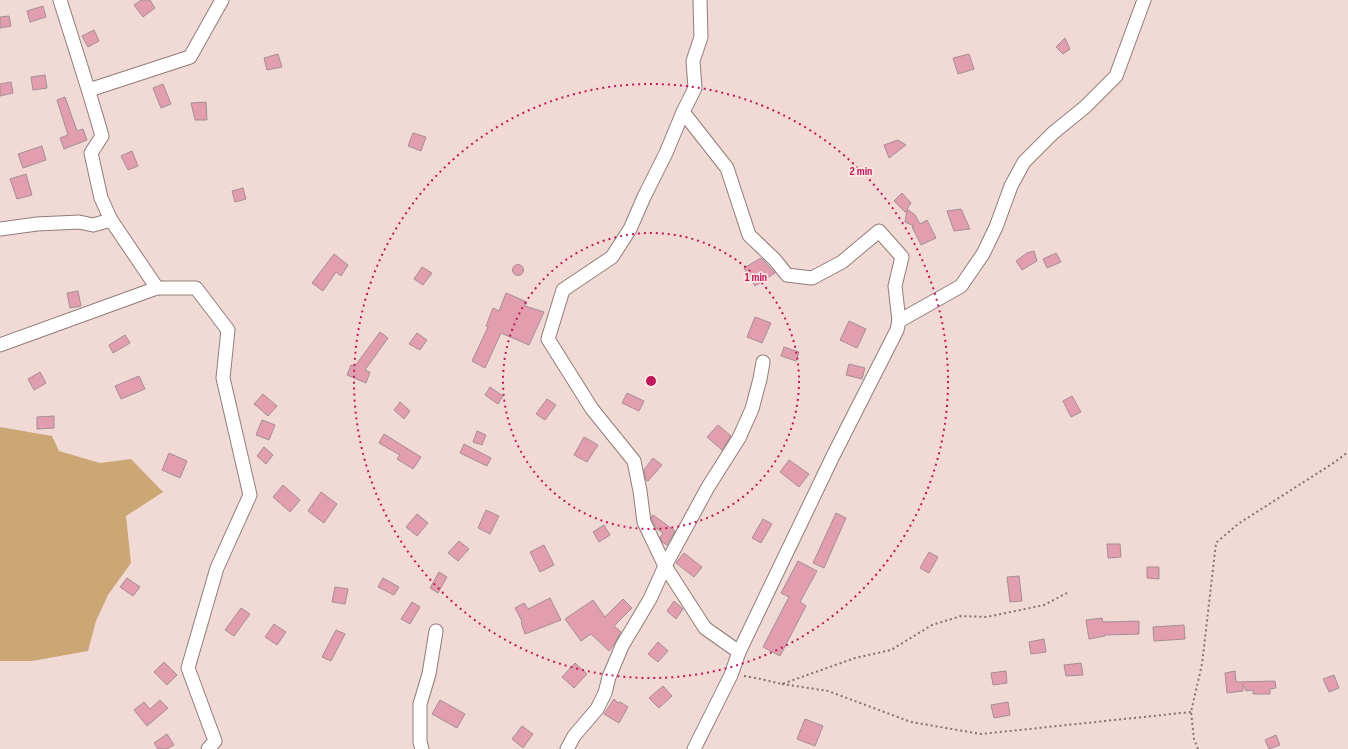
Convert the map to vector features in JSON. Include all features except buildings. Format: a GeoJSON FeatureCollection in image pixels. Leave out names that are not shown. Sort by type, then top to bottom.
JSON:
{"type":"FeatureCollection","features":[{"type":"Feature","properties":{"kind":"street"},"geometry":{"type":"LineString","coordinates":[[60,0],[102,136],[91,154],[101,198],[111,220],[157,288]]}},
{"type":"Feature","properties":{"kind":"street"},"geometry":{"type":"LineString","coordinates":[[89,90],[190,57],[222,0]]}},
{"type":"Feature","properties":{"kind":"street"},"geometry":{"type":"LineString","coordinates":[[700,0],[701,37],[693,61],[695,88],[666,153],[644,197],[630,230],[612,257],[562,290],[548,338],[592,409],[634,461],[644,522],[665,566],[706,628],[739,652]]}},
{"type":"Feature","properties":{"kind":"street"},"geometry":{"type":"LineString","coordinates":[[899,321],[961,286],[983,254],[996,227],[1011,186],[1024,162],[1053,133],[1085,107],[1116,76],[1144,0]]}},
{"type":"Feature","properties":{"kind":"street"},"geometry":{"type":"LineString","coordinates":[[684,112],[727,168],[749,235],[775,260],[787,275],[812,278],[842,262],[879,231],[902,257],[895,286],[899,321],[897,330],[833,456],[739,652],[731,675],[694,749]]}},
{"type":"Feature","properties":{"kind":"street"},"geometry":{"type":"LineString","coordinates":[[0,229],[37,224],[79,222],[93,225],[111,220]]}},
{"type":"Feature","properties":{"kind":"street"},"geometry":{"type":"LineString","coordinates":[[0,345],[157,288],[196,288],[228,330],[223,378],[250,495],[217,568],[188,668],[215,741],[208,749]]}},
{"type":"Feature","properties":{"kind":"street"},"geometry":{"type":"LineString","coordinates":[[567,749],[574,736],[597,709],[605,693],[609,677],[622,646],[650,599],[665,566],[708,487],[739,438],[752,409],[763,362]]}},
{"type":"Feature","properties":{"kind":"street"},"geometry":{"type":"LineString","coordinates":[[422,749],[420,742],[420,704],[429,674],[436,631]]}},
{"type":"Feature","properties":{"kind":"path"},"geometry":{"type":"LineString","coordinates":[[1198,749],[1194,739],[1191,712],[1202,664],[1216,543],[1238,524],[1335,462],[1348,452]]}},
{"type":"Feature","properties":{"kind":"path"},"geometry":{"type":"LineString","coordinates":[[782,684],[855,658],[891,650],[932,625],[961,616],[987,617],[1044,605],[1067,593]]}},
{"type":"Feature","properties":{"kind":"path"},"geometry":{"type":"LineString","coordinates":[[731,675],[828,691],[911,722],[981,734],[1191,712]]}},
{"type":"Feature","properties":{"kind":"shaded area"},"geometry":{"type":"Polygon","coordinates":[[[0,427],[52,436],[59,451],[100,463],[131,459],[163,492],[126,516],[131,563],[108,595],[96,621],[88,651],[32,661],[0,661],[0,427]]]}}]}
